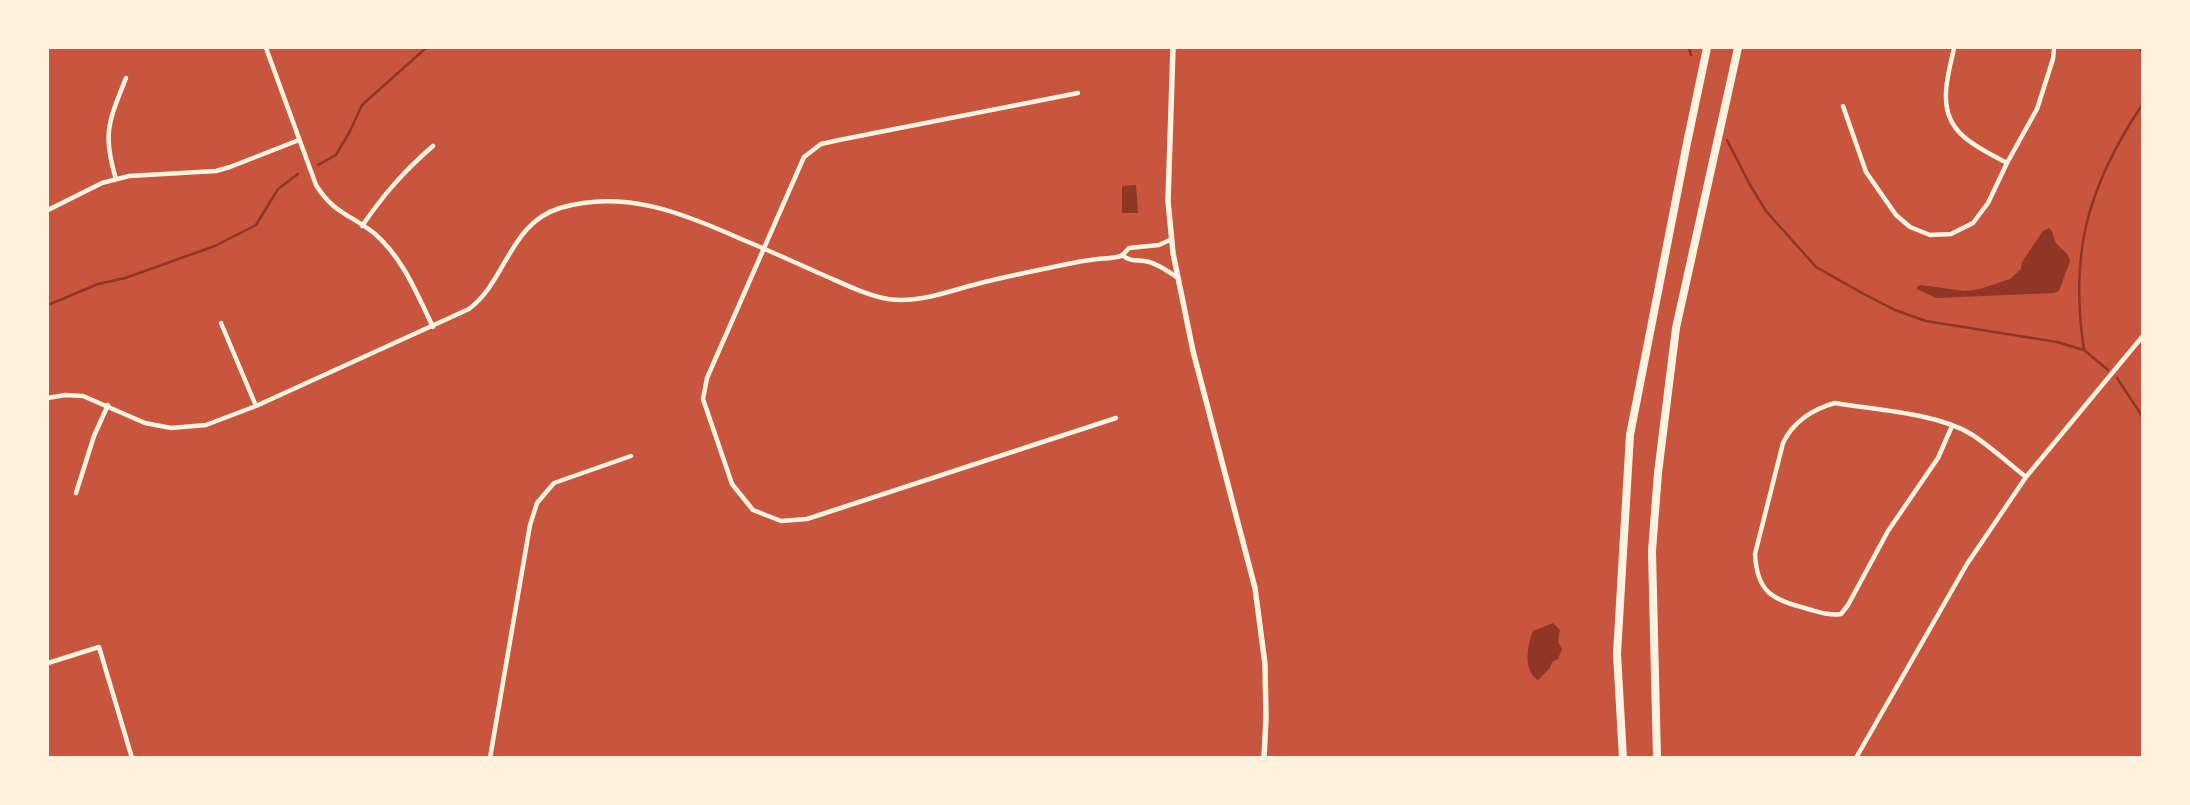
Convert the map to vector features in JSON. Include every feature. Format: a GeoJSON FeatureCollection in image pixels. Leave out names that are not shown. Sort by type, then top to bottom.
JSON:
{"type":"FeatureCollection","features":[{"type":"Feature","properties":{"kind":"highway"},"geometry":{"type":"LineString","coordinates":[[1623,758],[1617,654],[1630,435],[1687,143],[1708,48]]}},
{"type":"Feature","properties":{"kind":"highway"},"geometry":{"type":"LineString","coordinates":[[1657,758],[1652,551],[1658,473],[1676,328],[1738,48]]}},
{"type":"Feature","properties":{"kind":"main road"},"geometry":{"type":"LineString","coordinates":[[1173,48],[1168,201],[1172,239],[1193,352],[1255,588],[1265,664],[1266,718],[1264,758]]}},
{"type":"Feature","properties":{"kind":"street"},"geometry":{"type":"LineString","coordinates":[[266,48],[316,185],[325,200],[373,232],[391,250],[408,275],[433,327]]}},
{"type":"Feature","properties":{"kind":"street"},"geometry":{"type":"LineString","coordinates":[[1954,48],[1946,98],[1951,122],[1961,136],[1970,143],[2007,163]]}},
{"type":"Feature","properties":{"kind":"street"},"geometry":{"type":"LineString","coordinates":[[1843,106],[1866,172],[1896,215],[1910,227],[1930,235],[1951,234],[1973,223],[1988,203],[2007,163],[2037,110],[2054,59],[2054,48]]}},
{"type":"Feature","properties":{"kind":"street"},"geometry":{"type":"LineString","coordinates":[[116,179],[108,140],[110,120],[126,78]]}},
{"type":"Feature","properties":{"kind":"street"},"geometry":{"type":"LineString","coordinates":[[1078,93],[821,144],[804,157],[706,378],[703,399],[732,484],[753,510],[781,522],[807,519],[1116,418]]}},
{"type":"Feature","properties":{"kind":"street"},"geometry":{"type":"LineString","coordinates":[[48,210],[102,183],[116,179],[129,176],[216,171],[299,140]]}},
{"type":"Feature","properties":{"kind":"street"},"geometry":{"type":"LineString","coordinates":[[362,226],[380,200],[406,169],[433,146]]}},
{"type":"Feature","properties":{"kind":"street"},"geometry":{"type":"LineString","coordinates":[[48,398],[65,395],[83,396],[108,405],[145,423],[171,428],[206,425],[256,406],[469,309],[479,301],[492,284],[512,248],[527,227],[540,216],[560,208],[588,202],[620,201],[650,204],[702,221],[834,280],[874,296],[889,299],[925,297],[1076,262],[1122,255],[1129,248],[1159,245],[1172,239]]}},
{"type":"Feature","properties":{"kind":"street"},"geometry":{"type":"LineString","coordinates":[[1122,255],[1130,261],[1148,262],[1163,268],[1178,278]]}},
{"type":"Feature","properties":{"kind":"street"},"geometry":{"type":"LineString","coordinates":[[221,323],[256,406]]}},
{"type":"Feature","properties":{"kind":"street"},"geometry":{"type":"LineString","coordinates":[[1856,758],[1967,564],[2026,477],[2142,338]]}},
{"type":"Feature","properties":{"kind":"street"},"geometry":{"type":"LineString","coordinates":[[1952,426],[1927,476],[1888,531],[1842,614],[1833,616],[1784,602],[1771,595],[1762,586],[1756,572],[1754,554],[1783,443],[1789,431],[1820,407],[1835,403],[1932,419],[1952,426],[1971,434],[2026,477]]}},
{"type":"Feature","properties":{"kind":"street"},"geometry":{"type":"LineString","coordinates":[[76,493],[94,436],[108,405]]}},
{"type":"Feature","properties":{"kind":"street"},"geometry":{"type":"LineString","coordinates":[[490,758],[530,525],[537,503],[554,484],[631,456]]}},
{"type":"Feature","properties":{"kind":"street"},"geometry":{"type":"LineString","coordinates":[[48,663],[99,647],[132,758]]}},
{"type":"Feature","properties":{"kind":"shaded area"},"geometry":{"type":"Polygon","coordinates":[[[1136,185],[1138,213],[1122,213],[1122,186],[1136,185]]]}},
{"type":"Feature","properties":{"kind":"shaded area"},"geometry":{"type":"Polygon","coordinates":[[[2049,228],[2052,231],[2055,242],[2068,255],[2070,261],[2059,291],[2054,293],[1936,298],[1917,289],[1920,285],[1965,291],[1980,289],[2010,279],[2021,269],[2022,262],[2043,231],[2049,228]]]}},
{"type":"Feature","properties":{"kind":"shaded area"},"geometry":{"type":"Polygon","coordinates":[[[1553,623],[1560,630],[1558,642],[1562,649],[1558,659],[1552,662],[1550,668],[1538,680],[1533,676],[1528,664],[1529,643],[1533,631],[1553,623]]]}},
{"type":"Feature","properties":{"kind":"waterway"},"geometry":{"type":"LineString","coordinates":[[318,165],[336,155],[362,105],[426,48]]}},
{"type":"Feature","properties":{"kind":"waterway"},"geometry":{"type":"LineString","coordinates":[[1689,48],[1691,55]]}},
{"type":"Feature","properties":{"kind":"waterway"},"geometry":{"type":"LineString","coordinates":[[2140,48],[2142,53]]}},
{"type":"Feature","properties":{"kind":"waterway"},"geometry":{"type":"LineString","coordinates":[[2084,350],[2079,282],[2087,222],[2108,164],[2142,105]]}},
{"type":"Feature","properties":{"kind":"waterway"},"geometry":{"type":"LineString","coordinates":[[1727,140],[1750,185],[1766,211],[1816,267],[1895,310],[1926,321],[2057,342],[2084,350],[2108,370]]}},
{"type":"Feature","properties":{"kind":"waterway"},"geometry":{"type":"LineString","coordinates":[[48,305],[98,284],[125,278],[215,246],[256,225],[278,189],[298,174]]}},
{"type":"Feature","properties":{"kind":"waterway"},"geometry":{"type":"LineString","coordinates":[[2117,378],[2142,416]]}}]}
